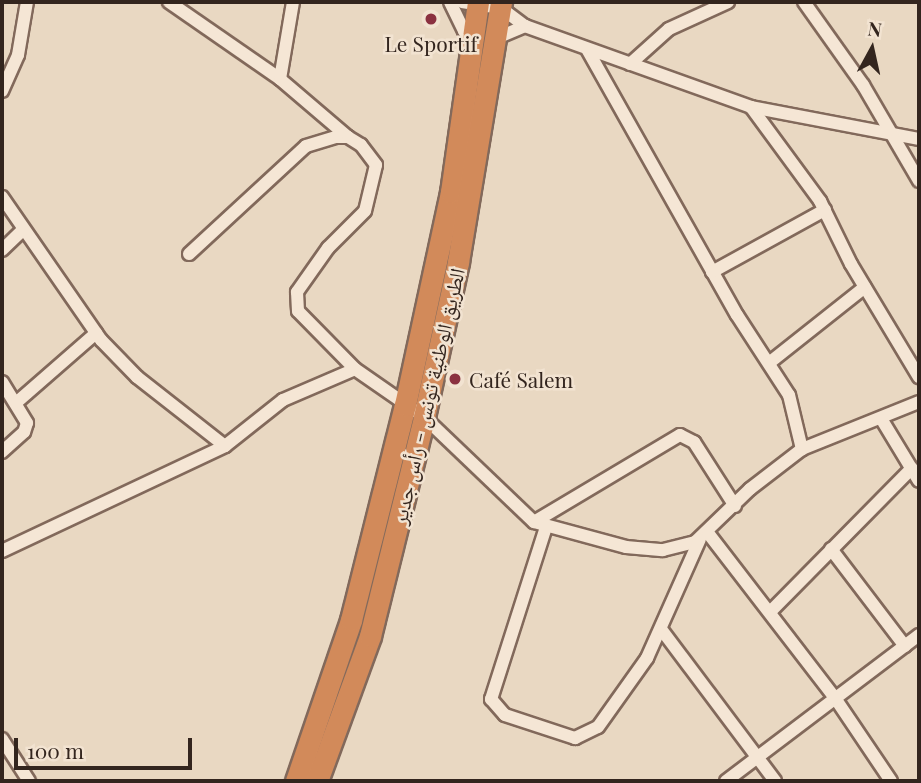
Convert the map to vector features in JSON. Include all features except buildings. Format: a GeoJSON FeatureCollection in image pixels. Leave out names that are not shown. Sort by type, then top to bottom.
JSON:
{"type":"FeatureCollection","features":[{"type":"Feature","properties":{"kind":"highway","name":"الطريق الوطنية تونس - رأس جدير"},"geometry":{"type":"LineString","coordinates":[[300,780],[351,620],[405,405],[451,192],[473,38],[473,3]]}},
{"type":"Feature","properties":{"kind":"highway","name":"الطريق الوطنية تونس - رأس جدير"},"geometry":{"type":"LineString","coordinates":[[300,780],[370,636],[424,416],[458,262],[501,5]]}},
{"type":"Feature","properties":{"kind":"street"},"geometry":{"type":"LineString","coordinates":[[2,91],[18,55],[27,2]]}},
{"type":"Feature","properties":{"kind":"street"},"geometry":{"type":"LineString","coordinates":[[169,2],[280,79],[348,137],[370,152],[376,165],[365,211],[318,260],[294,302],[298,311],[355,369],[424,416],[540,524],[644,550],[663,550],[704,536]]}},
{"type":"Feature","properties":{"kind":"street"},"geometry":{"type":"LineString","coordinates":[[280,79],[293,2]]}},
{"type":"Feature","properties":{"kind":"street"},"geometry":{"type":"LineString","coordinates":[[450,2],[464,31],[473,38],[497,40],[525,26]]}},
{"type":"Feature","properties":{"kind":"street"},"geometry":{"type":"LineString","coordinates":[[630,64],[669,29],[728,2]]}},
{"type":"Feature","properties":{"kind":"street"},"geometry":{"type":"LineString","coordinates":[[804,2],[919,181]]}},
{"type":"Feature","properties":{"kind":"street"},"geometry":{"type":"LineString","coordinates":[[473,3],[501,5],[525,26],[751,107],[919,139]]}},
{"type":"Feature","properties":{"kind":"street"},"geometry":{"type":"LineString","coordinates":[[587,48],[712,272],[789,395],[802,449]]}},
{"type":"Feature","properties":{"kind":"street"},"geometry":{"type":"LineString","coordinates":[[751,107],[825,210],[865,287],[919,377]]}},
{"type":"Feature","properties":{"kind":"street"},"geometry":{"type":"LineString","coordinates":[[189,254],[296,153],[315,142],[348,137]]}},
{"type":"Feature","properties":{"kind":"street"},"geometry":{"type":"LineString","coordinates":[[2,197],[96,333],[137,377],[225,446]]}},
{"type":"Feature","properties":{"kind":"street"},"geometry":{"type":"LineString","coordinates":[[712,272],[825,210]]}},
{"type":"Feature","properties":{"kind":"street"},"geometry":{"type":"LineString","coordinates":[[2,250],[23,230]]}},
{"type":"Feature","properties":{"kind":"street"},"geometry":{"type":"LineString","coordinates":[[769,363],[865,287]]}},
{"type":"Feature","properties":{"kind":"street"},"geometry":{"type":"LineString","coordinates":[[17,402],[96,333]]}},
{"type":"Feature","properties":{"kind":"street"},"geometry":{"type":"LineString","coordinates":[[2,551],[225,446],[283,400],[355,369]]}},
{"type":"Feature","properties":{"kind":"street"},"geometry":{"type":"LineString","coordinates":[[2,382],[17,402],[27,428],[2,452]]}},
{"type":"Feature","properties":{"kind":"street"},"geometry":{"type":"LineString","coordinates":[[735,506],[694,442],[680,435],[540,524],[491,692],[497,710],[584,737],[598,727],[630,685],[661,629],[704,536],[802,449],[883,420],[919,402]]}},
{"type":"Feature","properties":{"kind":"street"},"geometry":{"type":"LineString","coordinates":[[883,420],[919,481]]}},
{"type":"Feature","properties":{"kind":"street"},"geometry":{"type":"LineString","coordinates":[[770,612],[912,468]]}},
{"type":"Feature","properties":{"kind":"street"},"geometry":{"type":"LineString","coordinates":[[704,536],[770,612],[835,698],[891,781]]}},
{"type":"Feature","properties":{"kind":"street"},"geometry":{"type":"LineString","coordinates":[[831,550],[905,646]]}},
{"type":"Feature","properties":{"kind":"street"},"geometry":{"type":"LineString","coordinates":[[661,629],[775,781]]}},
{"type":"Feature","properties":{"kind":"street"},"geometry":{"type":"LineString","coordinates":[[726,781],[755,756],[919,635]]}},
{"type":"Feature","properties":{"kind":"street"},"geometry":{"type":"LineString","coordinates":[[2,739],[29,781]]}},
{"type":"Feature","properties":{"kind":"place","name":"Le Sportif"},"geometry":{"type":"Point","coordinates":[431,19]}},
{"type":"Feature","properties":{"kind":"place","name":"Café Salem"},"geometry":{"type":"Point","coordinates":[455,379]}}]}
